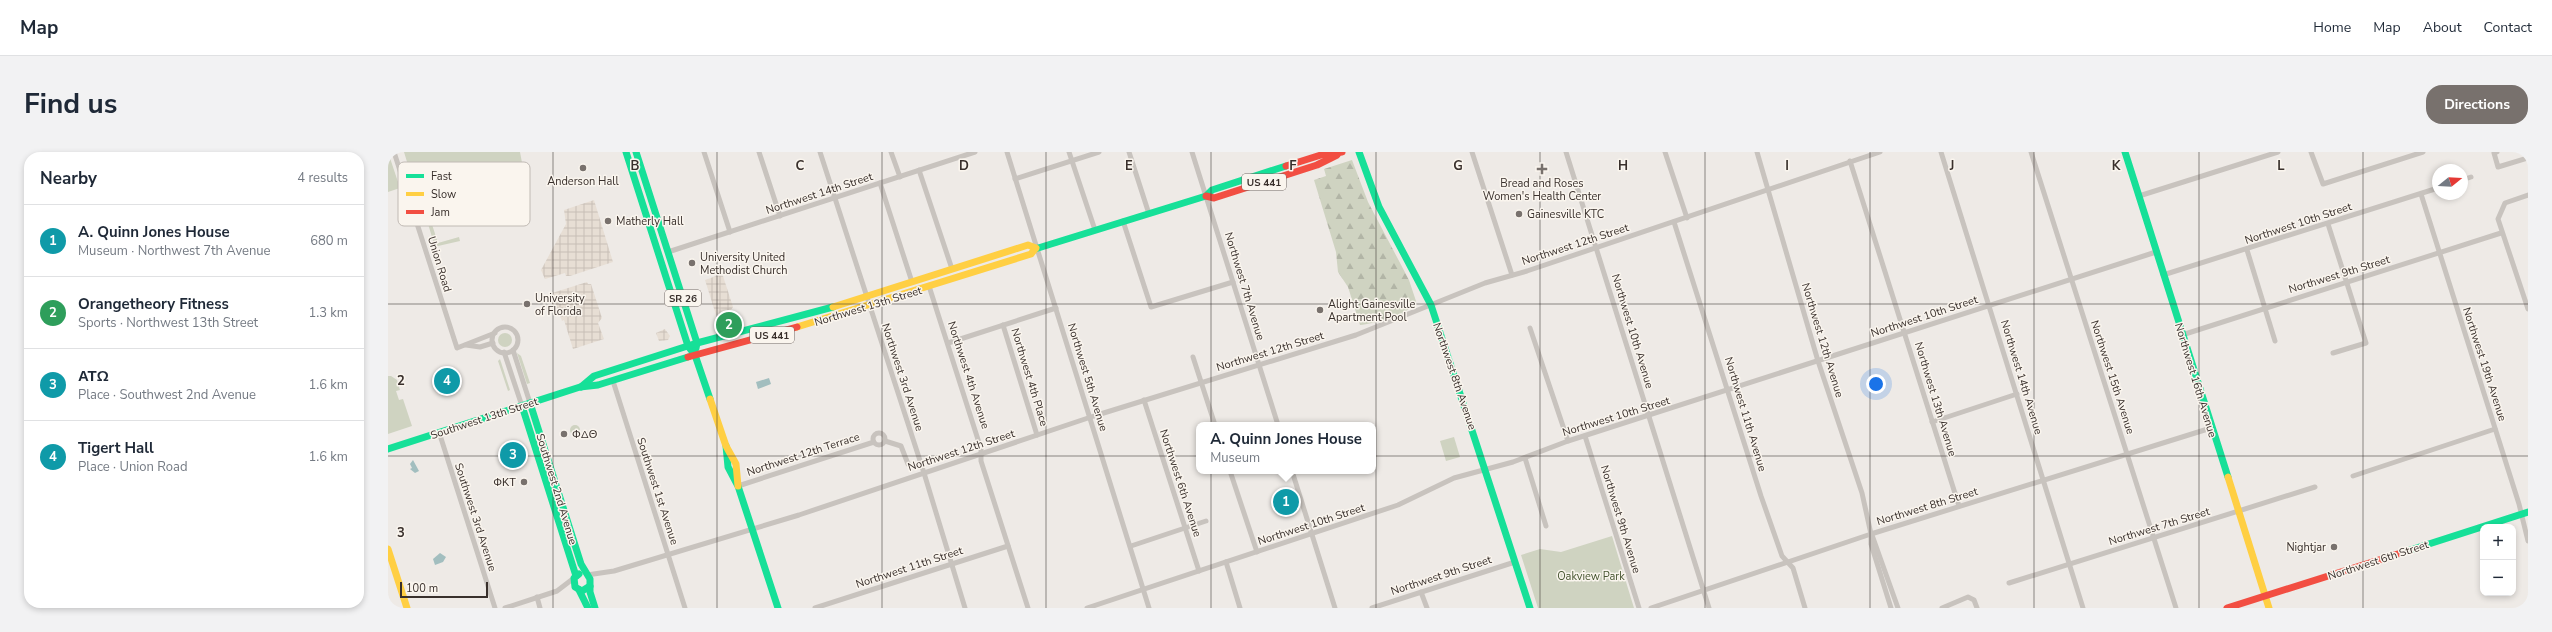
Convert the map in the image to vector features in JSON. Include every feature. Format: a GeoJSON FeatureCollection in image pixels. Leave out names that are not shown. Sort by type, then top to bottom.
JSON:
{"type":"FeatureCollection","features":[{"type":"Feature","properties":{"kind":"main road","name":"SR 26"},"geometry":{"type":"LineString","coordinates":[[626,152],[688,346],[695,355]]}},
{"type":"Feature","properties":{"kind":"main road","name":"SR 26"},"geometry":{"type":"LineString","coordinates":[[636,152],[697,344]]}},
{"type":"Feature","properties":{"kind":"main road","name":"Northwest 13th Street"},"geometry":{"type":"LineString","coordinates":[[695,355],[870,306],[1031,254],[1036,248],[1206,196],[1214,198],[1323,162],[1343,152]]}},
{"type":"Feature","properties":{"kind":"main road","name":"Northwest 8th Avenue"},"geometry":{"type":"LineString","coordinates":[[1359,152],[1379,207],[1431,305],[1486,469],[1530,608]]}},
{"type":"Feature","properties":{"kind":"main road","name":"Northwest 16th Avenue"},"geometry":{"type":"LineString","coordinates":[[2125,152],[2269,608]]}},
{"type":"Feature","properties":{"kind":"main road","name":"Northwest 13th Street"},"geometry":{"type":"LineString","coordinates":[[697,344],[867,296],[1028,245],[1036,248]]}},
{"type":"Feature","properties":{"kind":"main road","name":"Southwest 13th Street"},"geometry":{"type":"LineString","coordinates":[[580,387],[594,376],[697,344]]}},
{"type":"Feature","properties":{"kind":"main road"},"geometry":{"type":"LineString","coordinates":[[697,344],[695,355],[726,446],[733,454],[739,472],[738,486],[778,608]]}},
{"type":"Feature","properties":{"kind":"main road","name":"Southwest 13th Street"},"geometry":{"type":"LineString","coordinates":[[388,449],[580,387],[613,381],[695,355]]}},
{"type":"Feature","properties":{"kind":"main road","name":"Southwest 2nd Avenue"},"geometry":{"type":"LineString","coordinates":[[530,403],[586,574]]}},
{"type":"Feature","properties":{"kind":"main road","name":"Southwest 2nd Avenue"},"geometry":{"type":"LineString","coordinates":[[522,406],[574,566],[575,577]]}},
{"type":"Feature","properties":{"kind":"main road","name":"Northwest 6th Street"},"geometry":{"type":"LineString","coordinates":[[2227,608],[2528,512]]}},
{"type":"Feature","properties":{"kind":"main road"},"geometry":{"type":"LineString","coordinates":[[388,549],[407,608]]}},
{"type":"Feature","properties":{"kind":"main road"},"geometry":{"type":"LineString","coordinates":[[588,608],[579,590],[574,585],[575,577],[586,574],[590,579],[595,608]]}},
{"type":"Feature","properties":{"kind":"main road"},"geometry":{"type":"LineString","coordinates":[[579,590],[586,590],[590,586]]}},
{"type":"Feature","properties":{"kind":"street","name":"Union Road"},"geometry":{"type":"LineString","coordinates":[[394,152],[398,164]]}},
{"type":"Feature","properties":{"kind":"street"},"geometry":{"type":"LineString","coordinates":[[704,152],[730,232]]}},
{"type":"Feature","properties":{"kind":"street"},"geometry":{"type":"LineString","coordinates":[[759,152],[780,216]]}},
{"type":"Feature","properties":{"kind":"street","name":"Northwest 3rd Avenue"},"geometry":{"type":"LineString","coordinates":[[820,152],[924,473],[964,608]]}},
{"type":"Feature","properties":{"kind":"street"},"geometry":{"type":"LineString","coordinates":[[891,152],[900,177]]}},
{"type":"Feature","properties":{"kind":"street","name":"Northwest 14th Street"},"geometry":{"type":"LineString","coordinates":[[668,252],[975,152]]}},
{"type":"Feature","properties":{"kind":"street","name":"Northwest 5th Avenue"},"geometry":{"type":"LineString","coordinates":[[1007,152],[1131,546],[1149,608]]}},
{"type":"Feature","properties":{"kind":"street"},"geometry":{"type":"LineString","coordinates":[[1069,152],[1095,230]]}},
{"type":"Feature","properties":{"kind":"street"},"geometry":{"type":"LineString","coordinates":[[1015,179],[1099,152]]}},
{"type":"Feature","properties":{"kind":"street"},"geometry":{"type":"LineString","coordinates":[[1129,152],[1149,214]]}},
{"type":"Feature","properties":{"kind":"street","name":"Northwest 7th Avenue"},"geometry":{"type":"LineString","coordinates":[[1192,152],[1277,422]]}},
{"type":"Feature","properties":{"kind":"street"},"geometry":{"type":"LineString","coordinates":[[1472,152],[1512,275]]}},
{"type":"Feature","properties":{"kind":"street","name":"Northwest 10th Avenue"},"geometry":{"type":"LineString","coordinates":[[1566,152],[1709,608]]}},
{"type":"Feature","properties":{"kind":"street"},"geometry":{"type":"LineString","coordinates":[[1665,152],[1686,218]]}},
{"type":"Feature","properties":{"kind":"street","name":"Northwest 12th Avenue"},"geometry":{"type":"LineString","coordinates":[[1756,152],[1769,189],[1818,361],[1862,493],[1871,534],[1898,608]]}},
{"type":"Feature","properties":{"kind":"street","name":"Northwest 12th Street"},"geometry":{"type":"LineString","coordinates":[[586,574],[614,571],[668,555],[924,473],[1090,417],[1380,327],[1485,283],[1674,222],[1880,152]]}},
{"type":"Feature","properties":{"kind":"street","name":"Northwest 14th Avenue"},"geometry":{"type":"LineString","coordinates":[[1941,152],[2017,394],[2042,481],[2083,608]]}},
{"type":"Feature","properties":{"kind":"street","name":"Northwest 15th Avenue"},"geometry":{"type":"LineString","coordinates":[[2031,152],[2176,608]]}},
{"type":"Feature","properties":{"kind":"street"},"geometry":{"type":"LineString","coordinates":[[2139,196],[2278,152]]}},
{"type":"Feature","properties":{"kind":"street"},"geometry":{"type":"LineString","coordinates":[[2311,152],[2322,184],[2422,152]]}},
{"type":"Feature","properties":{"kind":"street"},"geometry":{"type":"LineString","coordinates":[[2497,152],[2494,153],[2498,167],[2528,158]]}},
{"type":"Feature","properties":{"kind":"street","name":"Northwest 13th Avenue"},"geometry":{"type":"LineString","coordinates":[[1850,161],[1959,506]]}},
{"type":"Feature","properties":{"kind":"street"},"geometry":{"type":"LineString","coordinates":[[919,170],[952,270]]}},
{"type":"Feature","properties":{"kind":"street"},"geometry":{"type":"LineString","coordinates":[[880,183],[912,282]]}},
{"type":"Feature","properties":{"kind":"street","name":"Northwest 10th Street"},"geometry":{"type":"LineString","coordinates":[[2163,275],[2247,250],[2432,190]]}},
{"type":"Feature","properties":{"kind":"street","name":"Northwest 19th Avenue"},"geometry":{"type":"LineString","coordinates":[[2421,194],[2438,253],[2519,504],[2520,515],[2528,541]]}},
{"type":"Feature","properties":{"kind":"street"},"geometry":{"type":"LineString","coordinates":[[2528,194],[2505,203],[2498,219],[2501,233],[2528,309]]}},
{"type":"Feature","properties":{"kind":"street"},"geometry":{"type":"LineString","coordinates":[[1123,221],[1151,308],[1233,282]]}},
{"type":"Feature","properties":{"kind":"street","name":"Northwest 11th Avenue"},"geometry":{"type":"LineString","coordinates":[[1674,222],[1782,556],[1793,568],[1805,608]]}},
{"type":"Feature","properties":{"kind":"street"},"geometry":{"type":"LineString","coordinates":[[2328,224],[2348,282],[2366,343],[2333,354]]}},
{"type":"Feature","properties":{"kind":"street","name":"Union Road"},"geometry":{"type":"LineString","coordinates":[[418,226],[457,348],[466,345]]}},
{"type":"Feature","properties":{"kind":"street","name":"Northwest 9th Street"},"geometry":{"type":"LineString","coordinates":[[2182,335],[2501,233]]}},
{"type":"Feature","properties":{"kind":"street"},"geometry":{"type":"LineString","coordinates":[[2247,250],[2275,341]]}},
{"type":"Feature","properties":{"kind":"street","name":"Northwest 10th Street"},"geometry":{"type":"LineString","coordinates":[[1087,608],[1398,505],[1438,485],[1525,458],[1568,441],[1728,391],[2072,278],[2156,252]]}},
{"type":"Feature","properties":{"kind":"street","name":"Northwest 4th Avenue"},"geometry":{"type":"LineString","coordinates":[[930,286],[982,454],[981,461],[1028,608]]}},
{"type":"Feature","properties":{"kind":"street"},"geometry":{"type":"LineString","coordinates":[[948,343],[1056,308]]}},
{"type":"Feature","properties":{"kind":"street","name":"Northwest 4th Place"},"geometry":{"type":"LineString","coordinates":[[1003,325],[1037,435]]}},
{"type":"Feature","properties":{"kind":"street"},"geometry":{"type":"LineString","coordinates":[[466,345],[505,327],[514,330],[518,339],[513,350],[530,403]]}},
{"type":"Feature","properties":{"kind":"street"},"geometry":{"type":"LineString","coordinates":[[1530,328],[1568,441]]}},
{"type":"Feature","properties":{"kind":"street"},"geometry":{"type":"LineString","coordinates":[[494,333],[493,343],[497,349],[504,352],[513,350]]}},
{"type":"Feature","properties":{"kind":"street"},"geometry":{"type":"LineString","coordinates":[[466,345],[480,346],[493,343]]}},
{"type":"Feature","properties":{"kind":"street"},"geometry":{"type":"LineString","coordinates":[[504,352],[522,406]]}},
{"type":"Feature","properties":{"kind":"street"},"geometry":{"type":"LineString","coordinates":[[1193,357],[1214,422]]}},
{"type":"Feature","properties":{"kind":"street","name":"Southwest 1st Avenue"},"geometry":{"type":"LineString","coordinates":[[613,381],[685,608]]}},
{"type":"Feature","properties":{"kind":"street"},"geometry":{"type":"LineString","coordinates":[[1932,422],[2017,394]]}},
{"type":"Feature","properties":{"kind":"street","name":"Northwest 6th Avenue"},"geometry":{"type":"LineString","coordinates":[[1144,400],[1199,571]]}},
{"type":"Feature","properties":{"kind":"street","name":"Northwest 8th Street"},"geometry":{"type":"LineString","coordinates":[[1651,608],[1871,534],[2042,481],[2127,452],[2211,428]]}},
{"type":"Feature","properties":{"kind":"street"},"geometry":{"type":"LineString","coordinates":[[2353,476],[2495,429]]}},
{"type":"Feature","properties":{"kind":"street","name":"Southwest 3rd Avenue"},"geometry":{"type":"LineString","coordinates":[[438,432],[495,608]]}},
{"type":"Feature","properties":{"kind":"street","name":"Northwest 12th Terrace"},"geometry":{"type":"LineString","coordinates":[[874,442],[874,436],[880,433],[885,436],[885,441]]}},
{"type":"Feature","properties":{"kind":"street","name":"Northwest 9th Avenue"},"geometry":{"type":"LineString","coordinates":[[1585,436],[1639,608]]}},
{"type":"Feature","properties":{"kind":"street","name":"Northwest 12th Terrace"},"geometry":{"type":"LineString","coordinates":[[874,442],[880,446],[885,441]]}},
{"type":"Feature","properties":{"kind":"street","name":"Northwest 12th Terrace"},"geometry":{"type":"LineString","coordinates":[[885,441],[901,446],[908,464]]}},
{"type":"Feature","properties":{"kind":"street","name":"Northwest 12th Terrace"},"geometry":{"type":"LineString","coordinates":[[738,486],[874,442]]}},
{"type":"Feature","properties":{"kind":"street"},"geometry":{"type":"LineString","coordinates":[[1525,458],[1546,526]]}},
{"type":"Feature","properties":{"kind":"street"},"geometry":{"type":"LineString","coordinates":[[1231,474],[1257,552]]}},
{"type":"Feature","properties":{"kind":"street"},"geometry":{"type":"LineString","coordinates":[[1293,474],[1335,608]]}},
{"type":"Feature","properties":{"kind":"street","name":"Northwest 7th Street"},"geometry":{"type":"LineString","coordinates":[[2009,583],[2315,487]]}},
{"type":"Feature","properties":{"kind":"street"},"geometry":{"type":"LineString","coordinates":[[1131,546],[1206,521]]}},
{"type":"Feature","properties":{"kind":"street","name":"Northwest 12th Avenue"},"geometry":{"type":"LineString","coordinates":[[1871,534],[1871,544],[1891,608]]}},
{"type":"Feature","properties":{"kind":"street","name":"Northwest 11th Street"},"geometry":{"type":"LineString","coordinates":[[815,608],[1008,546]]}},
{"type":"Feature","properties":{"kind":"street"},"geometry":{"type":"LineString","coordinates":[[1226,562],[1240,608]]}},
{"type":"Feature","properties":{"kind":"street","name":"Northwest 9th Street"},"geometry":{"type":"LineString","coordinates":[[1372,608],[1515,562]]}},
{"type":"Feature","properties":{"kind":"street"},"geometry":{"type":"LineString","coordinates":[[505,608],[557,591],[575,577]]}},
{"type":"Feature","properties":{"kind":"street"},"geometry":{"type":"LineString","coordinates":[[1421,592],[1427,608]]}},
{"type":"Feature","properties":{"kind":"street"},"geometry":{"type":"LineString","coordinates":[[537,597],[540,608]]}},
{"type":"Feature","properties":{"kind":"street"},"geometry":{"type":"LineString","coordinates":[[1942,608],[1959,599],[1972,598],[1977,608]]}},
{"type":"Feature","properties":{"kind":"green space"},"geometry":{"type":"Polygon","coordinates":[[[388,152],[398,182],[398,189],[388,192],[388,152]]]}},
{"type":"Feature","properties":{"kind":"green space"},"geometry":{"type":"Polygon","coordinates":[[[404,152],[520,152],[522,162],[407,162],[404,152]]]}},
{"type":"Feature","properties":{"kind":"green space"},"geometry":{"type":"Polygon","coordinates":[[[1352,160],[1368,202],[1409,280],[1416,301],[1413,306],[1391,318],[1360,325],[1348,287],[1338,272],[1336,252],[1314,180],[1326,176],[1324,169],[1352,160]]]}},
{"type":"Feature","properties":{"kind":"green space"},"geometry":{"type":"Polygon","coordinates":[[[429,226],[432,226],[438,243],[459,237],[460,241],[438,246],[434,244],[429,226]]]}},
{"type":"Feature","properties":{"kind":"green space"},"geometry":{"type":"Polygon","coordinates":[[[502,333],[508,333],[512,337],[512,343],[508,347],[502,347],[498,343],[498,337],[502,333]]]}},
{"type":"Feature","properties":{"kind":"green space"},"geometry":{"type":"Polygon","coordinates":[[[517,353],[521,356],[530,383],[527,384],[517,353]]]}},
{"type":"Feature","properties":{"kind":"green space"},"geometry":{"type":"Polygon","coordinates":[[[500,359],[510,390],[508,391],[498,361],[500,359]]]}},
{"type":"Feature","properties":{"kind":"green space"},"geometry":{"type":"Polygon","coordinates":[[[388,376],[391,376],[397,380],[400,390],[396,391],[399,400],[403,399],[412,426],[388,434],[388,376]]]}},
{"type":"Feature","properties":{"kind":"green space"},"geometry":{"type":"Polygon","coordinates":[[[575,425],[580,430],[575,435],[570,430],[575,425]]]}},
{"type":"Feature","properties":{"kind":"green space"},"geometry":{"type":"Polygon","coordinates":[[[1454,437],[1460,457],[1446,461],[1440,441],[1454,437]]]}},
{"type":"Feature","properties":{"kind":"green space","name":"Oakview Park"},"geometry":{"type":"Polygon","coordinates":[[[1612,536],[1634,608],[1538,608],[1521,555],[1540,549],[1561,552],[1612,536]]]}},
{"type":"Feature","properties":{"kind":"shaded area"},"geometry":{"type":"Polygon","coordinates":[[[594,200],[613,262],[570,276],[566,276],[565,273],[545,279],[541,270],[566,224],[564,210],[594,200]]]}},
{"type":"Feature","properties":{"kind":"shaded area"},"geometry":{"type":"Polygon","coordinates":[[[719,275],[723,276],[733,307],[731,310],[716,315],[705,280],[719,275]]]}},
{"type":"Feature","properties":{"kind":"shaded area"},"geometry":{"type":"Polygon","coordinates":[[[587,282],[588,284],[591,284],[602,318],[598,323],[604,339],[573,349],[564,320],[562,321],[559,313],[555,314],[549,294],[587,282]]]}},
{"type":"Feature","properties":{"kind":"shaded area"},"geometry":{"type":"Polygon","coordinates":[[[665,329],[670,336],[668,340],[659,341],[656,333],[665,329]]]}},
{"type":"Feature","properties":{"kind":"water"},"geometry":{"type":"Polygon","coordinates":[[[769,378],[771,384],[758,389],[756,382],[769,378]]]}},
{"type":"Feature","properties":{"kind":"water"},"geometry":{"type":"Polygon","coordinates":[[[413,460],[419,471],[415,473],[410,469],[412,468],[410,464],[413,460]]]}},
{"type":"Feature","properties":{"kind":"water"},"geometry":{"type":"Polygon","coordinates":[[[440,553],[446,557],[443,562],[435,565],[433,559],[440,553]]]}},
{"type":"Feature","properties":{"kind":"traffic: fast"},"geometry":{"type":"LineString","coordinates":[[626,152],[688,346],[695,355],[710,399]]}},
{"type":"Feature","properties":{"kind":"traffic: fast"},"geometry":{"type":"LineString","coordinates":[[636,152],[697,343],[696,348]]}},
{"type":"Feature","properties":{"kind":"traffic: fast"},"geometry":{"type":"LineString","coordinates":[[1359,152],[1379,207],[1431,305],[1530,608]]}},
{"type":"Feature","properties":{"kind":"traffic: fast"},"geometry":{"type":"LineString","coordinates":[[2125,152],[2228,477]]}},
{"type":"Feature","properties":{"kind":"traffic: fast"},"geometry":{"type":"LineString","coordinates":[[1035,249],[1206,196],[1212,190],[1286,166]]}},
{"type":"Feature","properties":{"kind":"traffic: fast"},"geometry":{"type":"LineString","coordinates":[[581,387],[594,376],[697,343],[833,307]]}},
{"type":"Feature","properties":{"kind":"traffic: fast"},"geometry":{"type":"LineString","coordinates":[[388,449],[580,387],[598,385],[688,357]]}},
{"type":"Feature","properties":{"kind":"traffic: fast"},"geometry":{"type":"LineString","coordinates":[[530,403],[581,564],[590,579],[590,592],[595,608]]}},
{"type":"Feature","properties":{"kind":"traffic: fast"},"geometry":{"type":"LineString","coordinates":[[522,406],[576,576]]}},
{"type":"Feature","properties":{"kind":"traffic: fast"},"geometry":{"type":"LineString","coordinates":[[726,446],[728,467],[738,486],[778,608]]}},
{"type":"Feature","properties":{"kind":"traffic: fast"},"geometry":{"type":"LineString","coordinates":[[2404,552],[2528,512]]}},
{"type":"Feature","properties":{"kind":"traffic: fast"},"geometry":{"type":"LineString","coordinates":[[579,574],[574,578],[575,587],[582,591],[590,586]]}},
{"type":"Feature","properties":{"kind":"traffic: fast"},"geometry":{"type":"LineString","coordinates":[[579,590],[588,608]]}},
{"type":"Feature","properties":{"kind":"traffic: slow"},"geometry":{"type":"LineString","coordinates":[[833,307],[1028,245],[1036,248]]}},
{"type":"Feature","properties":{"kind":"traffic: slow"},"geometry":{"type":"LineString","coordinates":[[797,327],[1031,254],[1035,249]]}},
{"type":"Feature","properties":{"kind":"traffic: slow"},"geometry":{"type":"LineString","coordinates":[[710,399],[726,446],[736,464],[738,486]]}},
{"type":"Feature","properties":{"kind":"traffic: slow"},"geometry":{"type":"LineString","coordinates":[[2228,477],[2269,608]]}},
{"type":"Feature","properties":{"kind":"traffic: slow"},"geometry":{"type":"LineString","coordinates":[[388,549],[407,608]]}},
{"type":"Feature","properties":{"kind":"traffic: jam"},"geometry":{"type":"LineString","coordinates":[[1286,166],[1321,155],[1342,152]]}},
{"type":"Feature","properties":{"kind":"traffic: jam"},"geometry":{"type":"LineString","coordinates":[[1206,196],[1214,198],[1317,165],[1337,155]]}},
{"type":"Feature","properties":{"kind":"traffic: jam"},"geometry":{"type":"LineString","coordinates":[[688,357],[797,327]]}},
{"type":"Feature","properties":{"kind":"traffic: jam"},"geometry":{"type":"LineString","coordinates":[[2227,608],[2404,552]]}},
{"type":"Feature","properties":{"kind":"place","name":"Anderson Hall"},"geometry":{"type":"Point","coordinates":[583,168]}},
{"type":"Feature","properties":{"kind":"place","name":"Bread and Roses Women's Health Center"},"geometry":{"type":"Point","coordinates":[1542,169]}},
{"type":"Feature","properties":{"kind":"place","name":"Gainesville KTC"},"geometry":{"type":"Point","coordinates":[1519,214]}},
{"type":"Feature","properties":{"kind":"place","name":"Matherly Hall"},"geometry":{"type":"Point","coordinates":[608,221]}},
{"type":"Feature","properties":{"kind":"place","name":"University United Methodist Church"},"geometry":{"type":"Point","coordinates":[692,263]}},
{"type":"Feature","properties":{"kind":"place","name":"University of Florida"},"geometry":{"type":"Point","coordinates":[527,304]}},
{"type":"Feature","properties":{"kind":"place","name":"Alight Gainesville Apartment Pool"},"geometry":{"type":"Point","coordinates":[1320,310]}},
{"type":"Feature","properties":{"kind":"place","name":"Orangetheory Fitness"},"geometry":{"type":"Point","coordinates":[729,325]}},
{"type":"Feature","properties":{"kind":"place","name":"Tigert Hall"},"geometry":{"type":"Point","coordinates":[447,381]}},
{"type":"Feature","properties":{"kind":"place","name":"ΦΔΘ"},"geometry":{"type":"Point","coordinates":[564,434]}},
{"type":"Feature","properties":{"kind":"place","name":"ΑΤΩ"},"geometry":{"type":"Point","coordinates":[513,455]}},
{"type":"Feature","properties":{"kind":"place","name":"ΦΚΤ"},"geometry":{"type":"Point","coordinates":[524,482]}},
{"type":"Feature","properties":{"kind":"place","name":"A. Quinn Jones House"},"geometry":{"type":"Point","coordinates":[1286,502]}},
{"type":"Feature","properties":{"kind":"place","name":"Nightjar"},"geometry":{"type":"Point","coordinates":[2334,547]}}]}
